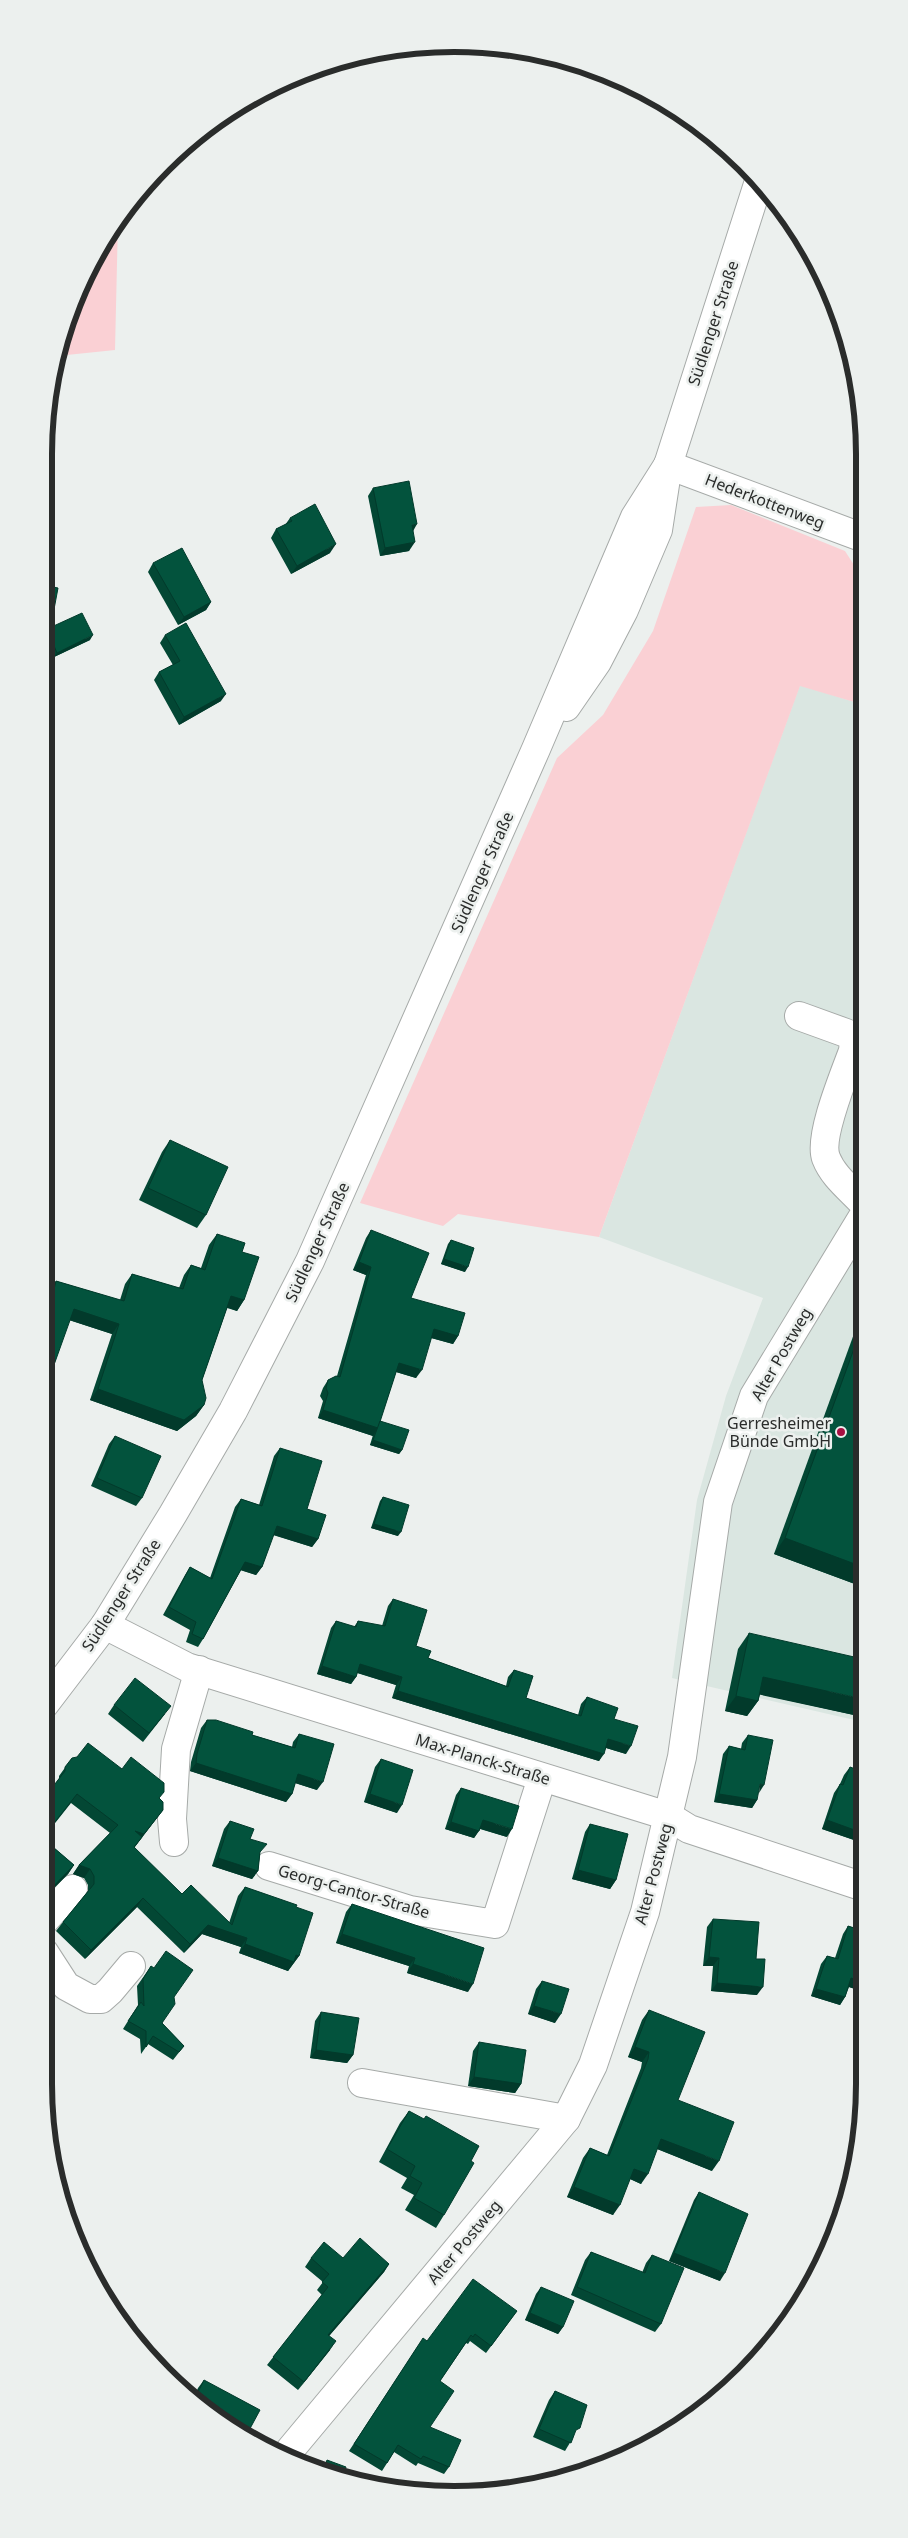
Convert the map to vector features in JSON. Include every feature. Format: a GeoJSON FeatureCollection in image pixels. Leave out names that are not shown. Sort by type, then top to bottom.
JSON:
{"type":"FeatureCollection","features":[{"type":"Feature","properties":{"kind":"street","name":"Südlenger Straße"},"geometry":{"type":"LineString","coordinates":[[52,1695],[105,1626],[233,1411],[310,1261],[536,750],[635,517],[668,465],[756,189]]}},
{"type":"Feature","properties":{"kind":"street","name":"Hederkottenweg"},"geometry":{"type":"LineString","coordinates":[[668,465],[856,535]]}},
{"type":"Feature","properties":{"kind":"street"},"geometry":{"type":"LineString","coordinates":[[798,1016],[846,1033],[854,1040],[853,1051],[824,1136],[825,1156],[835,1175],[856,1196]]}},
{"type":"Feature","properties":{"kind":"street","name":"Alter Postweg"},"geometry":{"type":"LineString","coordinates":[[290,2450],[566,2119],[593,2064],[645,1912],[682,1757],[718,1502],[754,1396],[856,1228]]}},
{"type":"Feature","properties":{"kind":"street","name":"Max-Planck-Straße"},"geometry":{"type":"LineString","coordinates":[[105,1626],[199,1670],[668,1816],[689,1829],[856,1884]]}},
{"type":"Feature","properties":{"kind":"street"},"geometry":{"type":"LineString","coordinates":[[174,1842],[172,1819],[176,1749],[199,1670]]}},
{"type":"Feature","properties":{"kind":"street","name":"Georg-Cantor-Straße"},"geometry":{"type":"LineString","coordinates":[[269,1866],[410,1910],[495,1924],[542,1778]]}},
{"type":"Feature","properties":{"kind":"street"},"geometry":{"type":"LineString","coordinates":[[52,1912],[73,1890]]}},
{"type":"Feature","properties":{"kind":"street"},"geometry":{"type":"LineString","coordinates":[[52,1964],[66,1986],[90,1999],[101,1999],[131,1966]]}},
{"type":"Feature","properties":{"kind":"street"},"geometry":{"type":"LineString","coordinates":[[362,2083],[566,2119]]}},
{"type":"Feature","properties":{"kind":"shaded area"},"geometry":{"type":"Polygon","coordinates":[[[118,235],[115,350],[65,355],[83,300],[106,253],[118,235]]]}},
{"type":"Feature","properties":{"kind":"shaded area"},"geometry":{"type":"Polygon","coordinates":[[[731,505],[845,551],[856,568],[856,703],[800,686],[599,1237],[458,1214],[443,1226],[360,1203],[557,758],[603,715],[653,631],[696,507],[731,505]]]}},
{"type":"Feature","properties":{"kind":"shaded area"},"geometry":{"type":"Polygon","coordinates":[[[800,685],[856,702],[856,1720],[672,1678],[697,1500],[726,1396],[763,1298],[599,1237],[800,685]]]}},
{"type":"Feature","properties":{"kind":"building"},"geometry":{"type":"Polygon","coordinates":[[[409,481],[417,524],[412,525],[415,542],[385,548],[373,488],[409,481]]]}},
{"type":"Feature","properties":{"kind":"building"},"geometry":{"type":"Polygon","coordinates":[[[315,504],[336,544],[297,566],[276,529],[292,521],[290,518],[315,504]]]}},
{"type":"Feature","properties":{"kind":"building"},"geometry":{"type":"Polygon","coordinates":[[[182,548],[211,602],[184,617],[153,563],[182,548]]]}},
{"type":"Feature","properties":{"kind":"building"},"geometry":{"type":"Polygon","coordinates":[[[52,587],[58,588],[52,620],[52,587]]]}},
{"type":"Feature","properties":{"kind":"building"},"geometry":{"type":"Polygon","coordinates":[[[82,613],[93,635],[57,653],[52,641],[52,627],[82,613]]]}},
{"type":"Feature","properties":{"kind":"building"},"geometry":{"type":"Polygon","coordinates":[[[186,623],[226,694],[184,717],[159,672],[180,661],[165,635],[186,623]]]}},
{"type":"Feature","properties":{"kind":"building"},"geometry":{"type":"Polygon","coordinates":[[[170,1140],[228,1167],[206,1215],[148,1188],[170,1140]]]}},
{"type":"Feature","properties":{"kind":"building"},"geometry":{"type":"Polygon","coordinates":[[[371,1230],[429,1253],[411,1298],[465,1313],[458,1336],[434,1329],[422,1370],[399,1363],[378,1428],[323,1410],[328,1393],[326,1388],[328,1380],[336,1376],[340,1377],[371,1267],[359,1262],[371,1230]]]}},
{"type":"Feature","properties":{"kind":"building"},"geometry":{"type":"Polygon","coordinates":[[[217,1234],[245,1243],[242,1252],[259,1257],[244,1300],[231,1296],[202,1380],[206,1398],[204,1405],[184,1420],[98,1389],[119,1324],[74,1309],[52,1370],[52,1298],[56,1281],[124,1301],[132,1274],[183,1289],[191,1265],[205,1270],[217,1234]]]}},
{"type":"Feature","properties":{"kind":"building"},"geometry":{"type":"Polygon","coordinates":[[[451,1240],[474,1248],[468,1267],[444,1259],[451,1240]]]}},
{"type":"Feature","properties":{"kind":"building","name":"Gerresheimer Bünde GmbH"},"geometry":{"type":"Polygon","coordinates":[[[856,1343],[856,1564],[785,1538],[856,1343]]]}},
{"type":"Feature","properties":{"kind":"building"},"geometry":{"type":"Polygon","coordinates":[[[380,1421],[409,1430],[402,1450],[373,1440],[380,1421]]]}},
{"type":"Feature","properties":{"kind":"building"},"geometry":{"type":"Polygon","coordinates":[[[115,1436],[161,1456],[142,1498],[97,1478],[115,1436]]]}},
{"type":"Feature","properties":{"kind":"building"},"geometry":{"type":"Polygon","coordinates":[[[280,1448],[322,1461],[307,1509],[326,1515],[318,1539],[277,1526],[262,1567],[245,1562],[203,1639],[192,1634],[196,1622],[169,1607],[190,1567],[212,1579],[241,1499],[262,1506],[280,1448]]]}},
{"type":"Feature","properties":{"kind":"building"},"geometry":{"type":"Polygon","coordinates":[[[383,1497],[409,1505],[401,1532],[374,1524],[383,1497]]]}},
{"type":"Feature","properties":{"kind":"building"},"geometry":{"type":"Polygon","coordinates":[[[393,1599],[427,1610],[416,1646],[431,1651],[428,1658],[508,1687],[514,1670],[533,1676],[526,1698],[581,1716],[587,1697],[618,1708],[614,1719],[638,1726],[631,1746],[608,1739],[604,1754],[398,1691],[402,1677],[360,1664],[356,1677],[322,1666],[336,1621],[356,1627],[358,1621],[385,1626],[393,1599]]]}},
{"type":"Feature","properties":{"kind":"building"},"geometry":{"type":"Polygon","coordinates":[[[749,1633],[856,1657],[856,1697],[763,1677],[758,1701],[736,1696],[749,1633]]]}},
{"type":"Feature","properties":{"kind":"building"},"geometry":{"type":"Polygon","coordinates":[[[135,1678],[171,1706],[149,1733],[114,1705],[135,1678]]]}},
{"type":"Feature","properties":{"kind":"building"},"geometry":{"type":"Polygon","coordinates":[[[207,1720],[216,1720],[253,1732],[252,1735],[295,1748],[299,1734],[334,1744],[323,1782],[298,1774],[292,1794],[196,1763],[207,1720]]]}},
{"type":"Feature","properties":{"kind":"building"},"geometry":{"type":"Polygon","coordinates":[[[748,1735],[773,1740],[764,1785],[760,1784],[757,1800],[719,1794],[729,1746],[745,1750],[748,1735]]]}},
{"type":"Feature","properties":{"kind":"building"},"geometry":{"type":"Polygon","coordinates":[[[88,1743],[122,1769],[131,1757],[164,1783],[164,1792],[159,1798],[163,1802],[163,1810],[144,1834],[135,1831],[142,1837],[134,1847],[182,1894],[191,1885],[232,1925],[245,1887],[297,1905],[296,1907],[313,1913],[299,1956],[296,1955],[294,1962],[245,1944],[247,1938],[208,1925],[190,1944],[143,1898],[91,1950],[63,1922],[94,1884],[94,1876],[90,1869],[79,1865],[118,1825],[77,1794],[52,1826],[52,1788],[72,1758],[77,1757],[88,1743]]]}},
{"type":"Feature","properties":{"kind":"building"},"geometry":{"type":"Polygon","coordinates":[[[381,1759],[413,1770],[402,1805],[370,1794],[381,1759]]]}},
{"type":"Feature","properties":{"kind":"building"},"geometry":{"type":"Polygon","coordinates":[[[850,1767],[856,1769],[856,1831],[827,1820],[840,1784],[843,1785],[850,1767]]]}},
{"type":"Feature","properties":{"kind":"building"},"geometry":{"type":"Polygon","coordinates":[[[461,1788],[519,1806],[512,1829],[483,1820],[479,1831],[451,1822],[461,1788]]]}},
{"type":"Feature","properties":{"kind":"building"},"geometry":{"type":"Polygon","coordinates":[[[230,1821],[254,1829],[250,1839],[267,1844],[260,1852],[258,1871],[218,1858],[230,1821]]]}},
{"type":"Feature","properties":{"kind":"building"},"geometry":{"type":"Polygon","coordinates":[[[590,1824],[628,1834],[616,1880],[578,1870],[590,1824]]]}},
{"type":"Feature","properties":{"kind":"building"},"geometry":{"type":"Polygon","coordinates":[[[52,1846],[74,1865],[52,1888],[52,1846]]]}},
{"type":"Feature","properties":{"kind":"building"},"geometry":{"type":"Polygon","coordinates":[[[352,1904],[484,1948],[473,1984],[413,1964],[415,1958],[342,1934],[352,1904]]]}},
{"type":"Feature","properties":{"kind":"building"},"geometry":{"type":"Polygon","coordinates":[[[713,1919],[759,1922],[756,1959],[765,1959],[763,1987],[717,1983],[719,1958],[709,1957],[713,1919]]]}},
{"type":"Feature","properties":{"kind":"building"},"geometry":{"type":"Polygon","coordinates":[[[848,1926],[856,1928],[856,1980],[851,1978],[845,1997],[816,1989],[827,1956],[838,1959],[848,1926]]]}},
{"type":"Feature","properties":{"kind":"building"},"geometry":{"type":"Polygon","coordinates":[[[166,1951],[193,1970],[174,1997],[175,2004],[162,2023],[184,2046],[179,2052],[153,2036],[146,2047],[146,2031],[128,2021],[141,2002],[144,2006],[143,1979],[151,1966],[154,1968],[166,1951]]]}},
{"type":"Feature","properties":{"kind":"building"},"geometry":{"type":"Polygon","coordinates":[[[542,1981],[569,1989],[561,2014],[534,2006],[542,1981]]]}},
{"type":"Feature","properties":{"kind":"building"},"geometry":{"type":"Polygon","coordinates":[[[649,2010],[705,2032],[678,2100],[734,2122],[719,2161],[661,2139],[648,2174],[634,2169],[620,2205],[574,2187],[590,2148],[609,2156],[648,2059],[649,2052],[635,2047],[649,2010]]]}},
{"type":"Feature","properties":{"kind":"building"},"geometry":{"type":"Polygon","coordinates":[[[321,2012],[359,2018],[353,2055],[316,2050],[321,2012]]]}},
{"type":"Feature","properties":{"kind":"building"},"geometry":{"type":"Polygon","coordinates":[[[479,2042],[526,2050],[521,2084],[474,2077],[479,2042]]]}},
{"type":"Feature","properties":{"kind":"building"},"geometry":{"type":"Polygon","coordinates":[[[409,2111],[424,2119],[426,2116],[479,2146],[471,2161],[474,2163],[444,2215],[414,2198],[422,2183],[410,2176],[415,2166],[387,2149],[409,2111]]]}},
{"type":"Feature","properties":{"kind":"building"},"geometry":{"type":"Polygon","coordinates":[[[699,2192],[748,2214],[725,2273],[674,2253],[699,2192]]]}},
{"type":"Feature","properties":{"kind":"building"},"geometry":{"type":"Polygon","coordinates":[[[360,2238],[389,2264],[328,2335],[336,2341],[304,2382],[273,2357],[328,2287],[322,2282],[329,2274],[311,2258],[324,2242],[343,2258],[360,2238]]]}},
{"type":"Feature","properties":{"kind":"building"},"geometry":{"type":"Polygon","coordinates":[[[591,2252],[645,2273],[652,2255],[684,2268],[661,2324],[577,2287],[591,2252]]]}},
{"type":"Feature","properties":{"kind":"building"},"geometry":{"type":"Polygon","coordinates":[[[473,2279],[517,2311],[491,2346],[475,2334],[473,2337],[471,2335],[440,2381],[454,2391],[430,2427],[461,2440],[449,2467],[423,2456],[421,2459],[398,2445],[387,2463],[354,2444],[423,2338],[427,2341],[473,2279]]]}},
{"type":"Feature","properties":{"kind":"building"},"geometry":{"type":"Polygon","coordinates":[[[541,2287],[574,2301],[563,2327],[530,2313],[541,2287]]]}},
{"type":"Feature","properties":{"kind":"building"},"geometry":{"type":"Polygon","coordinates":[[[204,2380],[260,2410],[249,2430],[198,2393],[204,2380]]]}},
{"type":"Feature","properties":{"kind":"building"},"geometry":{"type":"Polygon","coordinates":[[[555,2391],[587,2405],[580,2428],[576,2430],[571,2443],[539,2429],[555,2391]]]}},
{"type":"Feature","properties":{"kind":"building"},"geometry":{"type":"Polygon","coordinates":[[[327,2460],[346,2467],[345,2470],[325,2464],[327,2460]]]}},
{"type":"Feature","properties":{"kind":"place","name":"Gerresheimer Bünde GmbH"},"geometry":{"type":"Point","coordinates":[841,1432]}}]}
